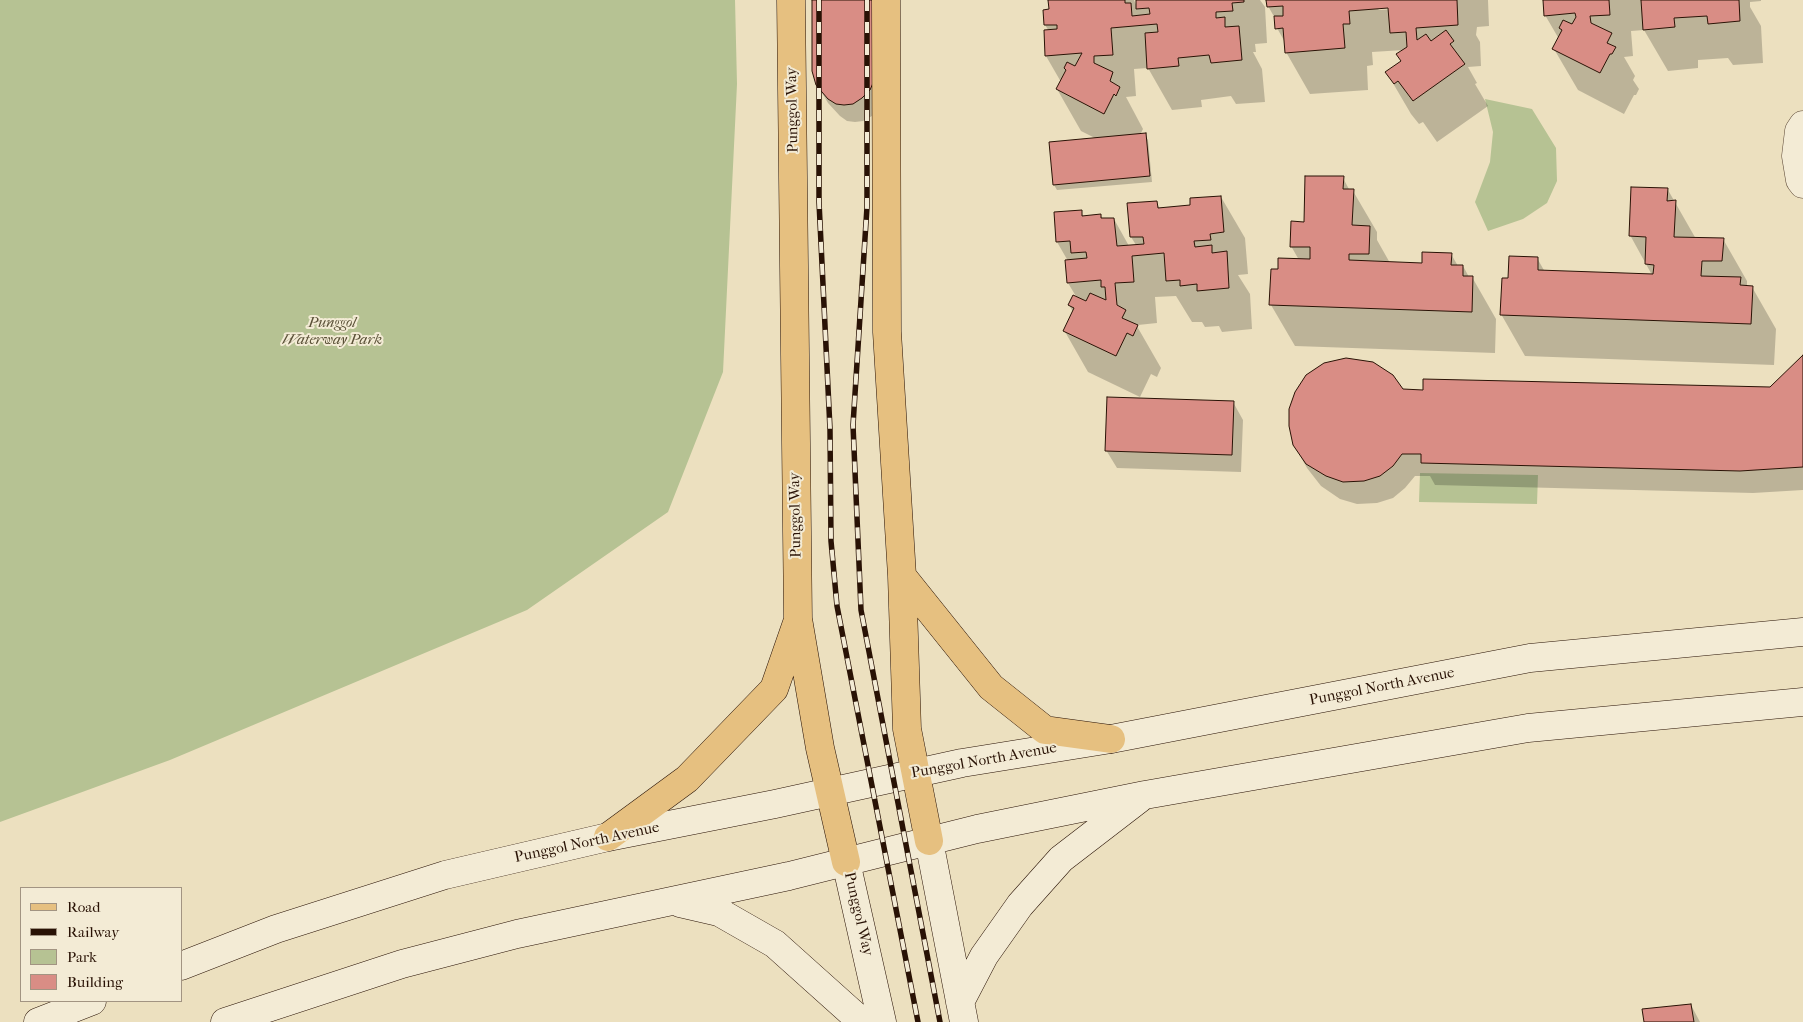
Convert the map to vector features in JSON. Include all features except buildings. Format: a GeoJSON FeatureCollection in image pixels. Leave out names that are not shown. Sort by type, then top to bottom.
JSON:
{"type":"FeatureCollection","features":[{"type":"Feature","properties":{"kind":"main road","name":"Punggol Way"},"geometry":{"type":"LineString","coordinates":[[791,0],[798,619],[820,748],[882,1022]]}},
{"type":"Feature","properties":{"kind":"main road"},"geometry":{"type":"LineString","coordinates":[[886,0],[887,332],[902,576],[907,729],[962,1012]]}},
{"type":"Feature","properties":{"kind":"main road"},"geometry":{"type":"LineString","coordinates":[[1803,125],[1799,131],[1796,156],[1800,180],[1803,184]]}},
{"type":"Feature","properties":{"kind":"main road"},"geometry":{"type":"LineString","coordinates":[[902,576],[991,687],[1045,730],[1111,739]]}},
{"type":"Feature","properties":{"kind":"main road"},"geometry":{"type":"LineString","coordinates":[[608,837],[687,779],[774,689],[798,619]]}},
{"type":"Feature","properties":{"kind":"main road","name":"Punggol North Avenue"},"geometry":{"type":"LineString","coordinates":[[182,966],[276,928],[445,874],[608,837],[962,763],[1111,739],[1530,658],[1803,632]]}},
{"type":"Feature","properties":{"kind":"main road"},"geometry":{"type":"LineString","coordinates":[[225,1022],[402,964],[517,934],[789,876],[976,829],[1144,796],[1528,728],[1803,702]]}},
{"type":"Feature","properties":{"kind":"main road"},"geometry":{"type":"LineString","coordinates":[[962,1012],[984,956],[1020,905],[1062,859],[1144,796]]}},
{"type":"Feature","properties":{"kind":"main road"},"geometry":{"type":"LineString","coordinates":[[670,901],[719,912],[775,944],[862,1022]]}},
{"type":"Feature","properties":{"kind":"main road"},"geometry":{"type":"LineString","coordinates":[[38,1022],[89,1002]]}},
{"type":"Feature","properties":{"kind":"green space","name":"Punggol Waterway Park"},"geometry":{"type":"Polygon","coordinates":[[[0,0],[735,0],[737,84],[723,372],[668,512],[527,610],[170,760],[0,822],[0,0]]]}},
{"type":"Feature","properties":{"kind":"green space"},"geometry":{"type":"Polygon","coordinates":[[[1485,99],[1532,109],[1556,148],[1557,181],[1547,203],[1523,219],[1488,231],[1475,202],[1490,162],[1493,132],[1485,99]]]}},
{"type":"Feature","properties":{"kind":"green space"},"geometry":{"type":"Polygon","coordinates":[[[1420,473],[1538,475],[1537,504],[1419,502],[1420,473]]]}},
{"type":"Feature","properties":{"kind":"railway"},"geometry":{"type":"LineString","coordinates":[[819,0],[819,202],[830,429],[831,541],[837,606],[918,1022]]}},
{"type":"Feature","properties":{"kind":"railway"},"geometry":{"type":"LineString","coordinates":[[867,0],[867,207],[853,425],[861,610],[940,1022]]}}]}
